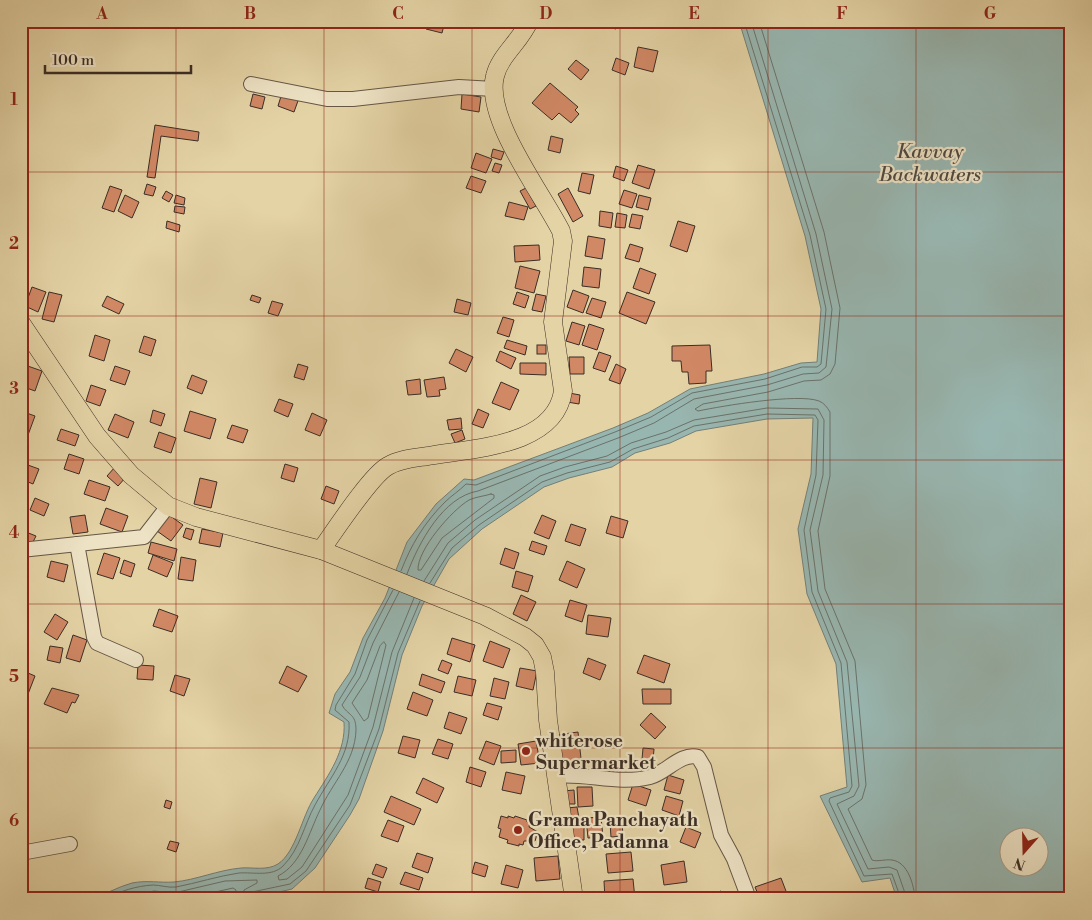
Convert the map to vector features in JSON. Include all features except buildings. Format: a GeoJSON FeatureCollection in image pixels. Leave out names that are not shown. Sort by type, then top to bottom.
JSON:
{"type":"FeatureCollection","features":[{"type":"Feature","properties":{"kind":"main road"},"geometry":{"type":"LineString","coordinates":[[321,550],[387,466],[405,459],[514,441],[531,434],[545,424],[562,401],[563,391],[553,322],[563,241],[562,231],[505,134],[498,114],[494,89],[498,67],[528,21]]}},
{"type":"Feature","properties":{"kind":"main road"},"geometry":{"type":"LineString","coordinates":[[21,323],[97,436],[131,475],[168,506],[196,517],[321,550],[485,616],[525,637],[535,645],[542,657],[556,776],[574,899]]}},
{"type":"Feature","properties":{"kind":"street"},"geometry":{"type":"LineString","coordinates":[[251,84],[327,99],[353,99],[459,87],[494,89]]}},
{"type":"Feature","properties":{"kind":"street"},"geometry":{"type":"LineString","coordinates":[[21,550],[144,536],[168,506]]}},
{"type":"Feature","properties":{"kind":"street"},"geometry":{"type":"LineString","coordinates":[[77,544],[94,637],[97,643],[136,660]]}},
{"type":"Feature","properties":{"kind":"street"},"geometry":{"type":"LineString","coordinates":[[556,776],[583,775],[602,779],[648,778],[661,774],[683,758],[693,755],[698,757],[704,767],[721,835],[734,859],[749,899]]}},
{"type":"Feature","properties":{"kind":"street"},"geometry":{"type":"LineString","coordinates":[[21,853],[70,844]]}},
{"type":"Feature","properties":{"kind":"water","name":"Kavvay Backwaters"},"geometry":{"type":"Polygon","coordinates":[[[739,21],[1071,21],[1071,899],[897,899],[890,878],[862,882],[820,796],[847,787],[836,664],[807,594],[798,529],[811,474],[813,418],[767,419],[696,431],[670,443],[635,453],[612,467],[569,478],[544,487],[482,529],[449,559],[422,606],[402,655],[383,731],[359,799],[315,868],[292,889],[270,892],[246,899],[90,899],[132,883],[174,882],[232,869],[269,867],[278,864],[284,858],[290,851],[310,806],[331,771],[339,752],[344,733],[344,722],[329,713],[335,694],[350,672],[363,638],[385,598],[407,542],[436,504],[464,479],[474,480],[613,428],[648,413],[690,389],[764,374],[801,363],[817,362],[821,309],[805,236],[739,21]]]}},
{"type":"Feature","properties":{"kind":"place","name":"whiterose Supermarket"},"geometry":{"type":"Point","coordinates":[526,751]}},
{"type":"Feature","properties":{"kind":"place","name":"Grama Panchayath Office, Padanna"},"geometry":{"type":"Point","coordinates":[518,830]}}]}
